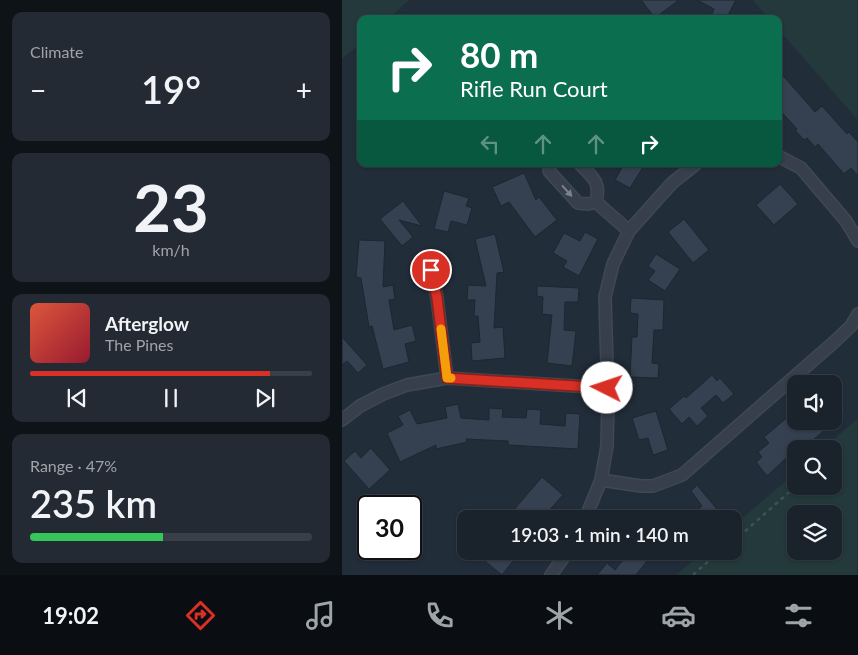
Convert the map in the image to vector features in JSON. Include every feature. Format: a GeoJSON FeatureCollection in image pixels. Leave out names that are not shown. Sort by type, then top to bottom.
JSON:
{"type":"FeatureCollection","features":[{"type":"Feature","properties":{"kind":"street"},"geometry":{"type":"LineString","coordinates":[[782,158],[801,168],[846,220],[858,241]]}},
{"type":"Feature","properties":{"kind":"street"},"geometry":{"type":"LineString","coordinates":[[550,167],[549,171],[578,203],[588,204],[596,202]]}},
{"type":"Feature","properties":{"kind":"street"},"geometry":{"type":"LineString","coordinates":[[583,167],[596,181],[598,191],[596,202]]}},
{"type":"Feature","properties":{"kind":"street"},"geometry":{"type":"LineString","coordinates":[[589,510],[601,480],[607,446],[605,297],[613,264],[629,231],[672,183],[692,167]]}},
{"type":"Feature","properties":{"kind":"street"},"geometry":{"type":"LineString","coordinates":[[596,202],[629,231]]}},
{"type":"Feature","properties":{"kind":"street"},"geometry":{"type":"LineString","coordinates":[[431,270],[437,298],[447,378]]}},
{"type":"Feature","properties":{"kind":"street"},"geometry":{"type":"LineString","coordinates":[[601,480],[653,486],[682,475],[851,326],[858,314]]}},
{"type":"Feature","properties":{"kind":"street"},"geometry":{"type":"LineString","coordinates":[[342,420],[360,406],[383,394],[407,385],[447,378],[607,388]]}},
{"type":"Feature","properties":{"kind":"street"},"geometry":{"type":"LineString","coordinates":[[551,575],[562,560]]}},
{"type":"Feature","properties":{"kind":"path"},"geometry":{"type":"LineString","coordinates":[[742,534],[787,494]]}},
{"type":"Feature","properties":{"kind":"path"},"geometry":{"type":"LineString","coordinates":[[693,575],[710,560]]}},
{"type":"Feature","properties":{"kind":"green space"},"geometry":{"type":"Polygon","coordinates":[[[342,0],[409,0],[392,15],[357,15],[357,46],[342,59],[342,0]]]}},
{"type":"Feature","properties":{"kind":"green space"},"geometry":{"type":"Polygon","coordinates":[[[753,0],[857,0],[857,119],[782,34],[782,15],[766,15],[753,0]]]}},
{"type":"Feature","properties":{"kind":"green space"},"geometry":{"type":"Polygon","coordinates":[[[857,419],[857,575],[676,575],[694,560],[742,560],[742,518],[787,480],[787,495],[842,495],[842,440],[833,440],[857,419]]]}},
{"type":"Feature","properties":{"kind":"building"},"geometry":{"type":"Polygon","coordinates":[[[641,0],[679,0],[659,15],[653,15],[641,0]]]}},
{"type":"Feature","properties":{"kind":"building"},"geometry":{"type":"Polygon","coordinates":[[[697,0],[736,0],[728,15],[712,15],[714,9],[697,0]]]}},
{"type":"Feature","properties":{"kind":"building"},"geometry":{"type":"Polygon","coordinates":[[[782,75],[815,112],[822,106],[847,134],[849,132],[858,142],[858,176],[851,168],[844,174],[818,144],[815,147],[807,138],[804,140],[795,130],[797,129],[782,112],[782,75]]]}},
{"type":"Feature","properties":{"kind":"building"},"geometry":{"type":"Polygon","coordinates":[[[622,167],[643,167],[630,188],[615,180],[622,167]]]}},
{"type":"Feature","properties":{"kind":"building"},"geometry":{"type":"Polygon","coordinates":[[[524,173],[536,200],[539,197],[557,220],[535,237],[509,202],[501,206],[492,187],[524,173]]]}},
{"type":"Feature","properties":{"kind":"building"},"geometry":{"type":"Polygon","coordinates":[[[780,184],[798,204],[774,225],[756,205],[780,184]]]}},
{"type":"Feature","properties":{"kind":"building"},"geometry":{"type":"Polygon","coordinates":[[[444,191],[469,198],[466,206],[472,208],[467,225],[451,221],[448,232],[434,229],[444,191]]]}},
{"type":"Feature","properties":{"kind":"building"},"geometry":{"type":"Polygon","coordinates":[[[403,201],[422,226],[399,220],[413,237],[402,246],[380,219],[403,201]]]}},
{"type":"Feature","properties":{"kind":"building"},"geometry":{"type":"Polygon","coordinates":[[[684,219],[709,250],[693,263],[668,232],[684,219]]]}},
{"type":"Feature","properties":{"kind":"building"},"geometry":{"type":"Polygon","coordinates":[[[585,232],[598,239],[579,276],[563,267],[567,261],[553,253],[564,233],[580,241],[585,232]]]}},
{"type":"Feature","properties":{"kind":"building"},"geometry":{"type":"Polygon","coordinates":[[[495,234],[504,272],[497,273],[494,328],[503,327],[505,358],[472,361],[471,343],[480,342],[478,316],[474,316],[475,300],[467,300],[468,285],[486,286],[475,239],[495,234]]]}},
{"type":"Feature","properties":{"kind":"building"},"geometry":{"type":"Polygon","coordinates":[[[359,240],[385,241],[383,287],[393,285],[395,299],[389,300],[394,330],[412,325],[416,341],[405,344],[409,362],[383,369],[372,326],[369,327],[361,278],[356,277],[359,240]]]}},
{"type":"Feature","properties":{"kind":"building"},"geometry":{"type":"Polygon","coordinates":[[[656,254],[680,269],[665,291],[648,280],[655,271],[648,266],[656,254]]]}},
{"type":"Feature","properties":{"kind":"building"},"geometry":{"type":"Polygon","coordinates":[[[537,286],[579,288],[578,302],[565,302],[564,330],[576,331],[572,366],[547,363],[552,315],[542,314],[543,297],[537,296],[537,286]]]}},
{"type":"Feature","properties":{"kind":"building"},"geometry":{"type":"Polygon","coordinates":[[[631,298],[664,300],[663,330],[654,330],[652,363],[659,364],[658,378],[630,377],[632,337],[637,337],[638,314],[630,313],[631,298]]]}},
{"type":"Feature","properties":{"kind":"building"},"geometry":{"type":"Polygon","coordinates":[[[342,337],[367,365],[358,373],[347,361],[342,365],[342,337]]]}},
{"type":"Feature","properties":{"kind":"building"},"geometry":{"type":"Polygon","coordinates":[[[712,375],[717,381],[720,378],[734,394],[723,403],[716,395],[701,408],[708,416],[697,426],[689,417],[682,424],[669,409],[684,396],[686,398],[712,375]]]}},
{"type":"Feature","properties":{"kind":"building"},"geometry":{"type":"Polygon","coordinates":[[[458,404],[461,418],[489,420],[489,408],[503,409],[502,417],[526,418],[527,409],[541,410],[540,424],[565,426],[566,413],[580,414],[578,449],[508,445],[508,441],[466,439],[467,442],[436,449],[436,445],[400,462],[387,433],[403,425],[398,416],[410,410],[417,424],[447,418],[445,407],[458,404]]]}},
{"type":"Feature","properties":{"kind":"building"},"geometry":{"type":"Polygon","coordinates":[[[656,411],[668,450],[653,455],[648,438],[639,440],[632,418],[656,411]]]}},
{"type":"Feature","properties":{"kind":"building"},"geometry":{"type":"Polygon","coordinates":[[[787,418],[787,430],[825,430],[813,440],[787,440],[787,457],[767,476],[756,462],[762,457],[758,452],[769,443],[764,437],[787,418]]]}},
{"type":"Feature","properties":{"kind":"building"},"geometry":{"type":"Polygon","coordinates":[[[371,448],[390,470],[369,489],[344,461],[355,451],[361,458],[371,448]]]}},
{"type":"Feature","properties":{"kind":"building"},"geometry":{"type":"Polygon","coordinates":[[[542,477],[563,495],[550,510],[514,510],[542,477]]]}},
{"type":"Feature","properties":{"kind":"building"},"geometry":{"type":"Polygon","coordinates":[[[697,485],[718,510],[697,510],[702,506],[691,491],[697,485]]]}},
{"type":"Feature","properties":{"kind":"building"},"geometry":{"type":"Polygon","coordinates":[[[484,560],[512,560],[502,575],[484,560]]]}},
{"type":"Feature","properties":{"kind":"building"},"geometry":{"type":"Polygon","coordinates":[[[623,560],[648,560],[636,575],[597,575],[607,563],[615,570],[623,560]]]}},
{"type":"Feature","properties":{"kind":"slow traffic"},"geometry":{"type":"LineString","coordinates":[[441,329],[447,378],[451,378]]}},
{"type":"Feature","properties":{"kind":"route"},"geometry":{"type":"LineString","coordinates":[[431,270],[437,298],[447,378],[607,388]]}}]}
